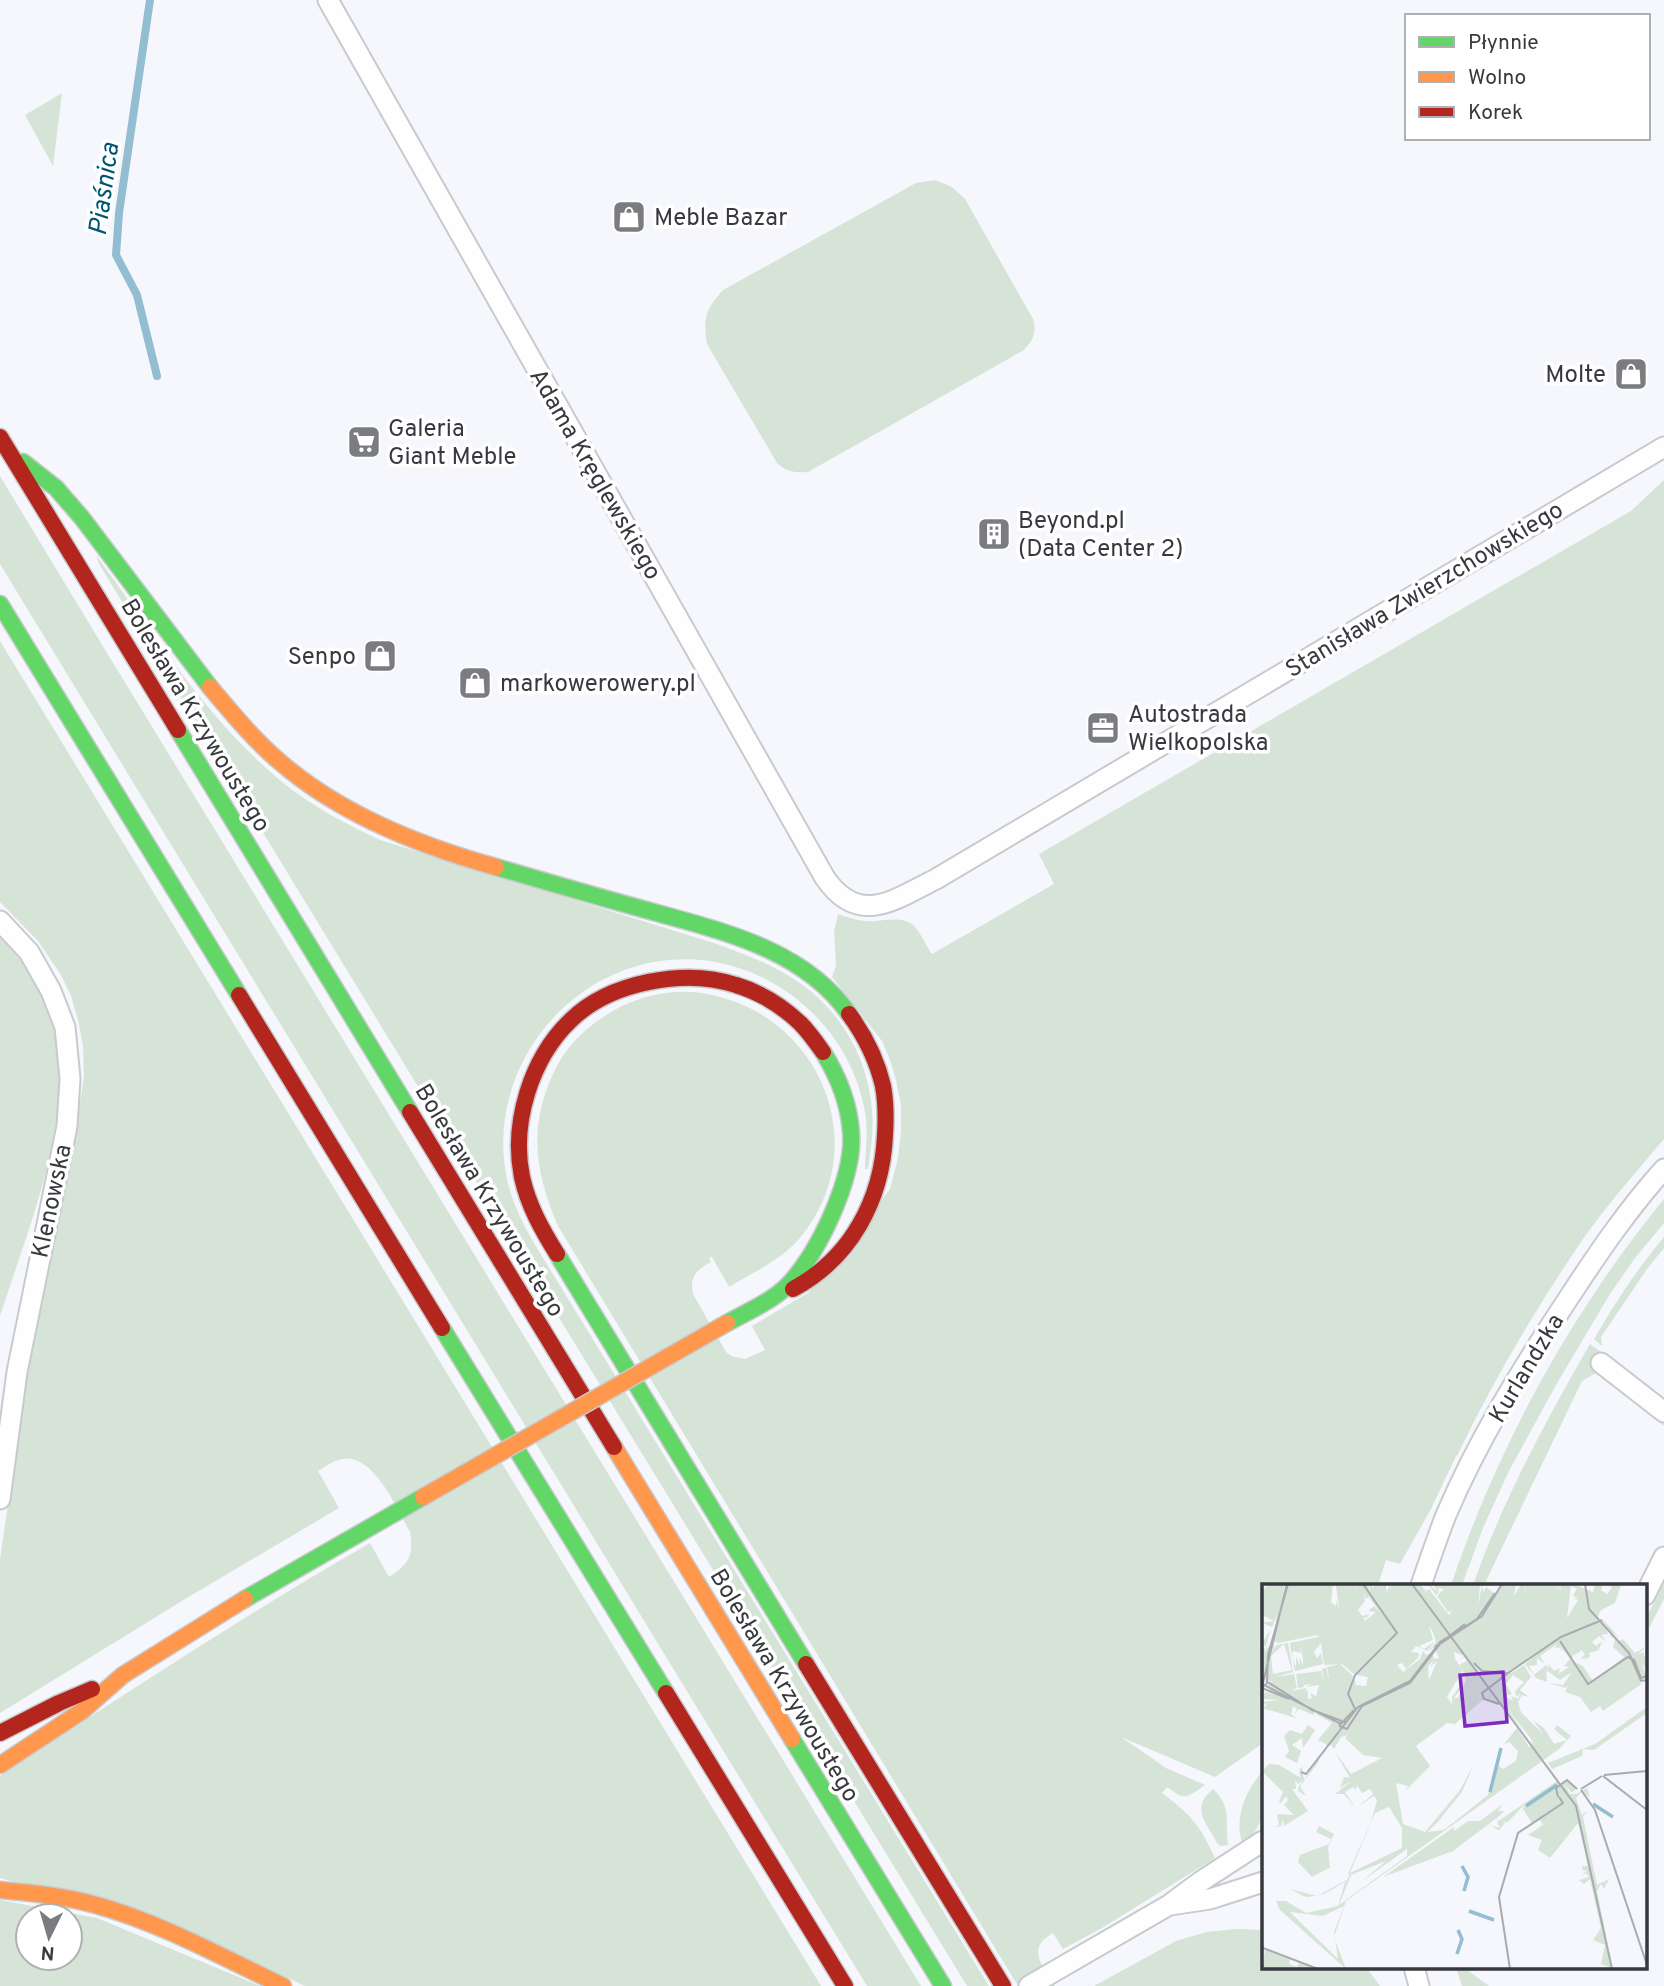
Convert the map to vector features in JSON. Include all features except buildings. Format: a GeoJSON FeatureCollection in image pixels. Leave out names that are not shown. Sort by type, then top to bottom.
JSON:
{"type":"FeatureCollection","features":[{"type":"Feature","properties":{"kind":"main road"},"geometry":{"type":"LineString","coordinates":[[4,443],[58,490],[106,549],[207,684],[256,741],[300,778],[346,808],[411,838],[465,858],[724,932],[780,955],[811,974],[834,994],[854,1020],[878,1066],[884,1090],[886,1116],[883,1166],[866,1217],[827,1267],[800,1286],[771,1298]]}},
{"type":"Feature","properties":{"kind":"main road","name":"Bolesława Krzywoustego"},"geometry":{"type":"LineString","coordinates":[[4,443],[823,1793],[943,1986]]}},
{"type":"Feature","properties":{"kind":"main road"},"geometry":{"type":"LineString","coordinates":[[0,604],[845,1986]]}},
{"type":"Feature","properties":{"kind":"main road"},"geometry":{"type":"LineString","coordinates":[[0,1733],[123,1675],[249,1597],[375,1524],[727,1323],[771,1298],[796,1277],[840,1196],[848,1167],[851,1132],[838,1079],[823,1048],[799,1022],[771,1000],[743,986],[687,975],[636,984],[589,1006],[567,1024],[548,1049],[525,1098],[520,1129],[525,1186],[544,1233],[565,1269],[1003,1986]]}},
{"type":"Feature","properties":{"kind":"main road"},"geometry":{"type":"LineString","coordinates":[[0,1765],[82,1710],[123,1675]]}},
{"type":"Feature","properties":{"kind":"main road"},"geometry":{"type":"LineString","coordinates":[[0,1889],[71,1899],[105,1908],[162,1930],[283,1986]]}},
{"type":"Feature","properties":{"kind":"street","name":"Adama Kręglewskiego"},"geometry":{"type":"LineString","coordinates":[[328,0],[825,878],[836,893],[847,901],[872,906],[893,901]]}},
{"type":"Feature","properties":{"kind":"street","name":"Stanisława Zwierzchowskiego"},"geometry":{"type":"LineString","coordinates":[[893,901],[936,879],[1664,447]]}},
{"type":"Feature","properties":{"kind":"street","name":"Klenowska"},"geometry":{"type":"LineString","coordinates":[[0,920],[29,952],[51,991],[65,1027],[70,1079],[67,1126],[19,1359],[0,1499]]}},
{"type":"Feature","properties":{"kind":"street","name":"Kurlandzka"},"geometry":{"type":"LineString","coordinates":[[1421,1584],[1446,1516],[1472,1459],[1502,1404],[1600,1250],[1664,1169]]}},
{"type":"Feature","properties":{"kind":"street"},"geometry":{"type":"LineString","coordinates":[[1601,1363],[1664,1412]]}},
{"type":"Feature","properties":{"kind":"street"},"geometry":{"type":"LineString","coordinates":[[1646,1593],[1664,1557]]}},
{"type":"Feature","properties":{"kind":"street"},"geometry":{"type":"LineString","coordinates":[[1029,1986],[1169,1905],[1262,1842]]}},
{"type":"Feature","properties":{"kind":"street"},"geometry":{"type":"LineString","coordinates":[[1169,1905],[1210,1899],[1262,1882]]}},
{"type":"Feature","properties":{"kind":"green space"},"geometry":{"type":"Polygon","coordinates":[[[62,93],[53,166],[25,115],[62,93]]]}},
{"type":"Feature","properties":{"kind":"green space"},"geometry":{"type":"Polygon","coordinates":[[[935,180],[952,187],[965,199],[1033,319],[1035,328],[1032,339],[1024,350],[808,472],[795,472],[784,468],[777,463],[707,344],[705,327],[712,303],[723,290],[916,183],[935,180]]]}},
{"type":"Feature","properties":{"kind":"green space"},"geometry":{"type":"Polygon","coordinates":[[[0,476],[921,1986],[867,1986],[760,1811],[0,564],[0,476]]]}},
{"type":"Feature","properties":{"kind":"green space"},"geometry":{"type":"Polygon","coordinates":[[[1664,480],[1664,1139],[1583,1239],[1549,1291],[1500,1373],[1400,1564],[1386,1560],[1378,1584],[1262,1584],[1262,1744],[1215,1777],[1121,1737],[1166,1768],[1205,1785],[1186,1796],[1167,1787],[1162,1793],[1194,1821],[1215,1858],[1063,1949],[1053,1933],[1040,1945],[1038,1952],[1042,1965],[1055,1986],[1018,1986],[558,1226],[543,1184],[537,1144],[538,1125],[548,1085],[564,1055],[577,1038],[593,1024],[631,1002],[665,993],[712,995],[751,1009],[783,1031],[809,1059],[826,1093],[834,1129],[833,1167],[821,1204],[799,1239],[766,1266],[729,1287],[712,1257],[709,1258],[711,1262],[695,1274],[692,1283],[693,1294],[726,1352],[745,1359],[765,1350],[752,1326],[808,1293],[890,1189],[898,1158],[901,1105],[890,1060],[882,1041],[832,977],[836,965],[834,932],[838,914],[865,921],[909,922],[917,929],[932,954],[1054,884],[1039,854],[1631,511],[1664,480]]]}},
{"type":"Feature","properties":{"kind":"green space"},"geometry":{"type":"Polygon","coordinates":[[[96,555],[208,707],[259,761],[309,802],[380,840],[714,943],[754,958],[783,972],[808,989],[848,1034],[864,1071],[872,1110],[868,1169],[865,1169],[865,1112],[855,1077],[839,1045],[817,1017],[790,994],[759,976],[726,964],[691,959],[654,962],[618,972],[586,990],[558,1012],[536,1040],[518,1072],[507,1106],[503,1142],[507,1179],[518,1212],[539,1251],[989,1986],[967,1986],[99,564],[96,555]]]}},
{"type":"Feature","properties":{"kind":"green space"},"geometry":{"type":"Polygon","coordinates":[[[0,641],[821,1986],[305,1986],[191,1932],[0,1878],[0,1776],[229,1628],[370,1543],[389,1577],[405,1563],[411,1547],[410,1532],[382,1483],[372,1471],[362,1463],[350,1459],[335,1461],[318,1471],[339,1508],[0,1713],[0,1559],[30,1352],[73,1147],[84,1077],[79,1024],[71,996],[61,975],[38,941],[0,902],[0,641]]]}},
{"type":"Feature","properties":{"kind":"green space"},"geometry":{"type":"Polygon","coordinates":[[[0,932],[31,972],[49,1006],[60,1053],[60,1090],[47,1168],[0,1316],[0,932]]]}},
{"type":"Feature","properties":{"kind":"green space"},"geometry":{"type":"Polygon","coordinates":[[[1664,1199],[1664,1223],[1610,1294],[1556,1385],[1509,1471],[1483,1528],[1462,1584],[1451,1584],[1491,1482],[1514,1432],[1568,1335],[1630,1243],[1664,1199]]]}},
{"type":"Feature","properties":{"kind":"green space"},"geometry":{"type":"Polygon","coordinates":[[[1664,1237],[1664,1248],[1601,1337],[1602,1346],[1594,1339],[1627,1287],[1664,1237]]]}},
{"type":"Feature","properties":{"kind":"green space"},"geometry":{"type":"Polygon","coordinates":[[[1590,1344],[1606,1356],[1664,1420],[1664,1426],[1596,1373],[1582,1381],[1486,1581],[1489,1584],[1473,1584],[1498,1522],[1557,1403],[1590,1344]]]}},
{"type":"Feature","properties":{"kind":"green space"},"geometry":{"type":"Polygon","coordinates":[[[1664,1583],[1664,1599],[1646,1634],[1646,1618],[1664,1583]]]}},
{"type":"Feature","properties":{"kind":"green space"},"geometry":{"type":"Polygon","coordinates":[[[1262,1772],[1261,1820],[1251,1836],[1242,1842],[1241,1814],[1251,1786],[1262,1772]]]}},
{"type":"Feature","properties":{"kind":"green space"},"geometry":{"type":"Polygon","coordinates":[[[1213,1789],[1225,1808],[1228,1845],[1220,1846],[1217,1843],[1202,1815],[1202,1802],[1213,1789]]]}},
{"type":"Feature","properties":{"kind":"green space"},"geometry":{"type":"Polygon","coordinates":[[[0,1900],[14,1903],[14,1972],[84,1972],[84,1916],[97,1918],[260,1986],[0,1986],[0,1900]]]}},
{"type":"Feature","properties":{"kind":"green space"},"geometry":{"type":"Polygon","coordinates":[[[1262,1930],[1262,1968],[1367,1968],[1380,1986],[1094,1986],[1176,1941],[1206,1932],[1262,1930]]]}},
{"type":"Feature","properties":{"kind":"green space"},"geometry":{"type":"Polygon","coordinates":[[[1456,1968],[1469,1968],[1469,1971],[1489,1986],[1462,1986],[1456,1968]]]}},
{"type":"Feature","properties":{"kind":"waterway","name":"Piaśnica"},"geometry":{"type":"LineString","coordinates":[[150,0],[119,213],[116,255],[137,295],[157,376]]}},
{"type":"Feature","properties":{"kind":"traffic: fast"},"geometry":{"type":"LineString","coordinates":[[23,462],[56,488],[82,518],[210,687]]}},
{"type":"Feature","properties":{"kind":"traffic: fast"},"geometry":{"type":"LineString","coordinates":[[0,604],[239,995]]}},
{"type":"Feature","properties":{"kind":"traffic: fast"},"geometry":{"type":"LineString","coordinates":[[178,730],[410,1112]]}},
{"type":"Feature","properties":{"kind":"traffic: fast"},"geometry":{"type":"LineString","coordinates":[[496,867],[705,926],[759,946],[809,973],[849,1014]]}},
{"type":"Feature","properties":{"kind":"traffic: fast"},"geometry":{"type":"LineString","coordinates":[[727,1323],[786,1287],[822,1236],[841,1192],[851,1150],[850,1122],[842,1090],[823,1052]]}},
{"type":"Feature","properties":{"kind":"traffic: fast"},"geometry":{"type":"LineString","coordinates":[[557,1254],[806,1664]]}},
{"type":"Feature","properties":{"kind":"traffic: fast"},"geometry":{"type":"LineString","coordinates":[[442,1328],[666,1693]]}},
{"type":"Feature","properties":{"kind":"traffic: fast"},"geometry":{"type":"LineString","coordinates":[[245,1599],[423,1497]]}},
{"type":"Feature","properties":{"kind":"traffic: fast"},"geometry":{"type":"LineString","coordinates":[[792,1739],[943,1986]]}},
{"type":"Feature","properties":{"kind":"traffic: slow"},"geometry":{"type":"LineString","coordinates":[[210,687],[270,754],[328,797],[355,813],[410,838],[496,867]]}},
{"type":"Feature","properties":{"kind":"traffic: slow"},"geometry":{"type":"LineString","coordinates":[[423,1497],[727,1323]]}},
{"type":"Feature","properties":{"kind":"traffic: slow"},"geometry":{"type":"LineString","coordinates":[[614,1447],[792,1739]]}},
{"type":"Feature","properties":{"kind":"traffic: slow"},"geometry":{"type":"LineString","coordinates":[[0,1765],[82,1711],[123,1675],[245,1599]]}},
{"type":"Feature","properties":{"kind":"traffic: slow"},"geometry":{"type":"LineString","coordinates":[[0,1890],[72,1899],[120,1912],[191,1941],[283,1986]]}},
{"type":"Feature","properties":{"kind":"traffic: jam"},"geometry":{"type":"LineString","coordinates":[[0,437],[178,730]]}},
{"type":"Feature","properties":{"kind":"traffic: jam"},"geometry":{"type":"LineString","coordinates":[[557,1254],[528,1197],[522,1177],[519,1135],[527,1092],[545,1053],[557,1035],[587,1007],[606,996],[649,982],[694,978],[716,980],[745,988],[778,1005],[800,1023],[823,1052]]}},
{"type":"Feature","properties":{"kind":"traffic: jam"},"geometry":{"type":"LineString","coordinates":[[239,995],[442,1328]]}},
{"type":"Feature","properties":{"kind":"traffic: jam"},"geometry":{"type":"LineString","coordinates":[[793,1289],[813,1276],[847,1244],[870,1204],[883,1159],[886,1117],[883,1086],[870,1048],[849,1014]]}},
{"type":"Feature","properties":{"kind":"traffic: jam"},"geometry":{"type":"LineString","coordinates":[[410,1112],[614,1447]]}},
{"type":"Feature","properties":{"kind":"traffic: jam"},"geometry":{"type":"LineString","coordinates":[[806,1664],[1003,1986]]}},
{"type":"Feature","properties":{"kind":"traffic: jam"},"geometry":{"type":"LineString","coordinates":[[0,1733],[92,1689]]}},
{"type":"Feature","properties":{"kind":"traffic: jam"},"geometry":{"type":"LineString","coordinates":[[666,1693],[845,1986]]}},
{"type":"Feature","properties":{"kind":"place","name":"Meble Bazar"},"geometry":{"type":"Point","coordinates":[629,217]}},
{"type":"Feature","properties":{"kind":"place","name":"Molte"},"geometry":{"type":"Point","coordinates":[1631,374]}},
{"type":"Feature","properties":{"kind":"place","name":"Galeria Giant Meble"},"geometry":{"type":"Point","coordinates":[364,442]}},
{"type":"Feature","properties":{"kind":"place","name":"Beyond.pl (Data Center 2)"},"geometry":{"type":"Point","coordinates":[994,534]}},
{"type":"Feature","properties":{"kind":"place","name":"Senpo"},"geometry":{"type":"Point","coordinates":[380,656]}},
{"type":"Feature","properties":{"kind":"place","name":"markowerowery.pl"},"geometry":{"type":"Point","coordinates":[475,683]}},
{"type":"Feature","properties":{"kind":"place","name":"Autostrada Wielkopolska"},"geometry":{"type":"Point","coordinates":[1103,728]}}]}
